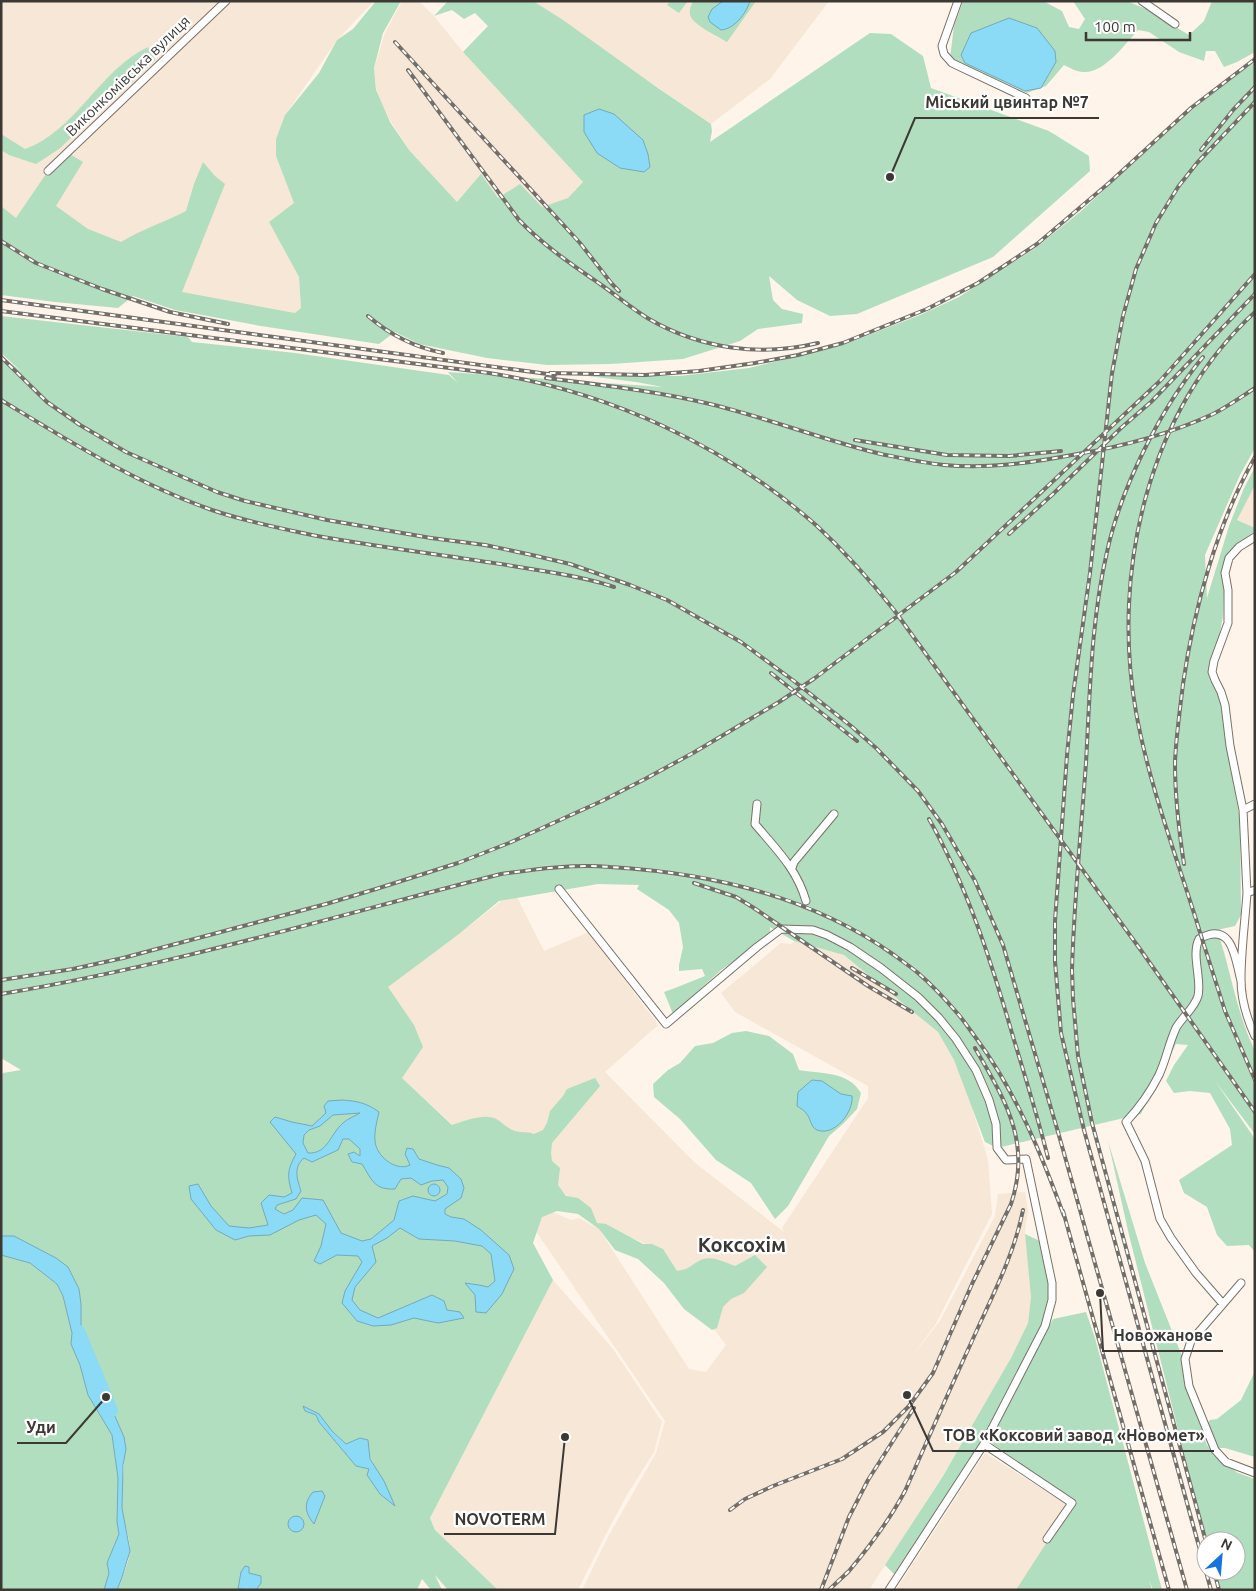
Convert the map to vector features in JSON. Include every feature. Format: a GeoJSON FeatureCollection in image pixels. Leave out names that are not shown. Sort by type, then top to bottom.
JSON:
{"type":"FeatureCollection","features":[{"type":"Feature","properties":{"kind":"street","name":"Виконкомівська вулиця"},"geometry":{"type":"LineString","coordinates":[[48,171],[226,1]]}},
{"type":"Feature","properties":{"kind":"street"},"geometry":{"type":"LineString","coordinates":[[958,1],[942,46],[944,54],[952,63],[1026,98]]}},
{"type":"Feature","properties":{"kind":"street"},"geometry":{"type":"LineString","coordinates":[[1142,1],[1175,24]]}},
{"type":"Feature","properties":{"kind":"street"},"geometry":{"type":"LineString","coordinates":[[1240,980],[1251,892],[1243,810],[1230,746],[1225,705],[1212,672],[1214,661],[1228,623],[1228,590],[1225,573],[1229,558],[1255,537]]}},
{"type":"Feature","properties":{"kind":"street"},"geometry":{"type":"LineString","coordinates":[[757,804],[755,824],[792,868],[802,886],[806,901]]}},
{"type":"Feature","properties":{"kind":"street"},"geometry":{"type":"LineString","coordinates":[[1243,810],[1255,804]]}},
{"type":"Feature","properties":{"kind":"street"},"geometry":{"type":"LineString","coordinates":[[792,868],[794,862],[834,814]]}},
{"type":"Feature","properties":{"kind":"street"},"geometry":{"type":"LineString","coordinates":[[559,889],[666,1024],[781,929],[813,930],[850,947],[881,968],[918,998],[956,1039],[976,1070],[992,1108],[996,1124],[996,1148],[1006,1160],[1026,1159],[1052,1284],[1052,1300],[1045,1326],[984,1444],[888,1590]]}},
{"type":"Feature","properties":{"kind":"street"},"geometry":{"type":"LineString","coordinates":[[1223,1304],[1196,1272],[1171,1238],[1160,1219],[1145,1161],[1126,1122],[1138,1110],[1150,1091],[1159,1074],[1178,1026],[1196,1000],[1198,990],[1197,945],[1199,939],[1217,933],[1225,937],[1230,944],[1234,952],[1249,1023],[1255,1036]]}},
{"type":"Feature","properties":{"kind":"street"},"geometry":{"type":"LineString","coordinates":[[1241,1283],[1191,1340],[1185,1359],[1190,1386],[1215,1450],[1226,1462],[1255,1473]]}},
{"type":"Feature","properties":{"kind":"street"},"geometry":{"type":"LineString","coordinates":[[984,1444],[1072,1503],[1047,1540]]}},
{"type":"Feature","properties":{"kind":"shaded area"},"geometry":{"type":"Polygon","coordinates":[[[1,1],[374,1],[337,40],[285,115],[276,139],[276,156],[295,203],[269,222],[299,277],[301,308],[295,313],[139,289],[1,226],[1,1]]]}},
{"type":"Feature","properties":{"kind":"shaded area"},"geometry":{"type":"Polygon","coordinates":[[[402,1],[419,1],[434,16],[463,52],[583,182],[568,198],[542,207],[498,198],[481,175],[457,202],[409,150],[383,109],[377,94],[374,69],[385,33],[402,1]]]}},
{"type":"Feature","properties":{"kind":"shaded area"},"geometry":{"type":"Polygon","coordinates":[[[533,1],[829,1],[770,79],[711,124],[533,1]]]}},
{"type":"Feature","properties":{"kind":"shaded area"},"geometry":{"type":"Polygon","coordinates":[[[1255,485],[1255,528],[1237,520],[1255,485]]]}},
{"type":"Feature","properties":{"kind":"shaded area"},"geometry":{"type":"Polygon","coordinates":[[[514,891],[544,951],[589,932],[658,1025],[605,1072],[694,1162],[784,1232],[782,1228],[868,1098],[868,1086],[735,1012],[721,993],[781,943],[791,944],[798,939],[844,955],[893,989],[938,1032],[954,1060],[966,1088],[988,1160],[992,1214],[935,1325],[909,1360],[940,1321],[995,1216],[998,1194],[1025,1192],[1028,1211],[1025,1230],[1031,1297],[1028,1323],[999,1382],[945,1472],[869,1590],[582,1590],[609,1535],[656,1453],[665,1421],[527,1218],[545,1209],[571,1220],[579,1218],[599,1229],[689,1369],[706,1372],[726,1345],[651,1246],[597,1223],[539,1170],[466,1137],[402,1078],[386,985],[459,934],[514,891]]]}},
{"type":"Feature","properties":{"kind":"shaded area"},"geometry":{"type":"Polygon","coordinates":[[[553,1280],[613,1349],[662,1422],[654,1452],[628,1493],[578,1590],[486,1590],[435,1530],[430,1518],[553,1280]]]}},
{"type":"Feature","properties":{"kind":"shaded area"},"geometry":{"type":"Polygon","coordinates":[[[985,1453],[1077,1511],[1023,1590],[896,1590],[985,1453]]]}},
{"type":"Feature","properties":{"kind":"green space"},"geometry":{"type":"Polygon","coordinates":[[[376,1],[401,1],[383,33],[374,68],[376,90],[390,122],[409,150],[457,202],[481,174],[498,198],[520,184],[542,207],[568,198],[583,182],[463,52],[488,26],[475,13],[464,19],[452,10],[434,16],[448,1],[533,1],[711,124],[710,142],[870,33],[891,34],[923,56],[931,88],[1049,131],[1089,156],[1090,171],[993,257],[857,314],[830,316],[797,300],[769,276],[773,300],[782,309],[803,314],[802,323],[758,329],[740,341],[683,359],[611,364],[547,365],[487,358],[419,344],[395,332],[379,344],[261,326],[175,310],[133,296],[118,308],[1,295],[1,206],[16,218],[48,171],[68,153],[83,162],[56,206],[88,229],[121,242],[186,211],[203,162],[225,184],[182,292],[295,313],[301,308],[299,277],[269,222],[294,203],[276,156],[276,139],[285,115],[319,73],[337,40],[353,29],[376,1]]]}},
{"type":"Feature","properties":{"kind":"green space"},"geometry":{"type":"Polygon","coordinates":[[[670,1],[687,2],[679,13],[667,5],[670,1]]]}},
{"type":"Feature","properties":{"kind":"green space"},"geometry":{"type":"Polygon","coordinates":[[[693,1],[756,1],[727,42],[693,20],[690,9],[693,1]]]}},
{"type":"Feature","properties":{"kind":"green space"},"geometry":{"type":"Polygon","coordinates":[[[963,1],[1043,1],[1062,11],[1069,27],[1079,29],[1085,19],[1073,1],[1127,1],[1146,9],[1189,35],[1204,21],[1212,1],[1255,1],[1255,52],[1224,67],[1215,51],[1206,51],[1204,61],[1179,52],[1149,32],[1138,30],[1114,57],[1099,68],[1081,72],[1064,65],[1046,86],[1027,93],[950,58],[954,26],[963,1]]]}},
{"type":"Feature","properties":{"kind":"green space"},"geometry":{"type":"Polygon","coordinates":[[[148,47],[155,60],[59,149],[36,164],[9,155],[1,150],[1,134],[25,149],[59,129],[115,70],[131,57],[148,47]]]}},
{"type":"Feature","properties":{"kind":"green space"},"geometry":{"type":"Polygon","coordinates":[[[1255,62],[1255,448],[1240,475],[1205,555],[1207,598],[1229,526],[1244,488],[1255,467],[1255,485],[1237,520],[1255,528],[1255,531],[1235,547],[1225,563],[1223,616],[1213,671],[1221,698],[1228,754],[1240,820],[1241,915],[1235,926],[1217,930],[1238,1006],[1255,1051],[1255,1134],[1215,1081],[1255,1139],[1255,1252],[1249,1245],[1227,1246],[1217,1235],[1207,1207],[1184,1193],[1179,1180],[1232,1145],[1230,1129],[1210,1093],[1190,1091],[1174,1093],[1166,1081],[1174,1065],[1188,1045],[1176,1044],[1141,1114],[997,1148],[985,1142],[954,1060],[938,1032],[844,955],[794,941],[770,927],[770,934],[721,970],[673,1014],[664,992],[705,976],[702,969],[679,971],[683,947],[679,923],[669,910],[637,889],[639,885],[598,884],[499,901],[459,934],[388,987],[414,1025],[423,1047],[402,1078],[452,1125],[475,1118],[488,1117],[498,1120],[517,1132],[534,1134],[543,1130],[550,1111],[567,1089],[595,1078],[600,1086],[552,1143],[552,1161],[560,1168],[558,1185],[566,1196],[578,1198],[591,1208],[597,1223],[606,1224],[643,1244],[652,1244],[663,1249],[677,1271],[687,1269],[707,1258],[717,1259],[735,1266],[755,1255],[767,1267],[744,1293],[731,1299],[723,1307],[717,1328],[712,1330],[684,1309],[664,1283],[638,1259],[615,1250],[599,1229],[578,1214],[557,1211],[542,1217],[533,1243],[553,1280],[430,1518],[435,1530],[498,1590],[448,1590],[435,1575],[442,1590],[431,1590],[422,1579],[417,1590],[117,1590],[130,1554],[122,1507],[124,1437],[80,1334],[81,1304],[79,1289],[68,1268],[56,1258],[14,1236],[1,1236],[1,1077],[3,1073],[21,1070],[1,1058],[1,356],[21,371],[1,353],[1,316],[188,337],[192,342],[295,353],[449,375],[458,383],[448,372],[663,387],[580,375],[679,376],[749,368],[843,345],[920,315],[959,297],[1034,249],[1080,212],[1192,110],[1255,62]],[[316,1415],[319,1422],[356,1466],[369,1469],[367,1475],[380,1494],[394,1505],[360,1438],[346,1444],[316,1415]]]}},
{"type":"Feature","properties":{"kind":"green space"},"geometry":{"type":"Polygon","coordinates":[[[746,1031],[769,1036],[793,1054],[799,1070],[842,1077],[856,1086],[861,1093],[857,1109],[829,1136],[788,1206],[775,1219],[751,1183],[716,1160],[680,1119],[654,1097],[653,1084],[668,1070],[680,1063],[695,1046],[713,1043],[732,1033],[746,1031]]]}},
{"type":"Feature","properties":{"kind":"green space"},"geometry":{"type":"Polygon","coordinates":[[[1108,1141],[1145,1263],[1186,1366],[1206,1443],[1213,1455],[1238,1473],[1255,1479],[1255,1590],[1219,1590],[1217,1581],[1246,1581],[1246,1531],[1203,1531],[1129,1235],[1108,1141]]]}},
{"type":"Feature","properties":{"kind":"green space"},"geometry":{"type":"Polygon","coordinates":[[[1025,1234],[1040,1241],[1052,1289],[1048,1316],[984,1444],[927,1533],[895,1575],[885,1565],[943,1476],[1011,1358],[1028,1323],[1031,1297],[1025,1234]]]}},
{"type":"Feature","properties":{"kind":"green space"},"geometry":{"type":"Polygon","coordinates":[[[1,1255],[30,1263],[57,1284],[63,1296],[72,1333],[71,1344],[80,1365],[88,1395],[112,1435],[118,1478],[117,1522],[119,1534],[107,1563],[109,1573],[104,1590],[1,1590],[1,1255]]]}},
{"type":"Feature","properties":{"kind":"green space"},"geometry":{"type":"Polygon","coordinates":[[[1086,1312],[1095,1338],[1162,1590],[1153,1590],[1149,1580],[1152,1590],[1016,1590],[1072,1503],[990,1442],[1053,1319],[1086,1312]]]}},
{"type":"Feature","properties":{"kind":"green space"},"geometry":{"type":"Polygon","coordinates":[[[1255,1371],[1255,1457],[1225,1448],[1218,1448],[1205,1426],[1210,1420],[1217,1419],[1241,1400],[1255,1371]]]}},
{"type":"Feature","properties":{"kind":"water"},"geometry":{"type":"Polygon","coordinates":[[[723,1],[750,1],[746,11],[735,24],[721,30],[710,22],[708,17],[712,9],[723,1]]]}},
{"type":"Feature","properties":{"kind":"water"},"geometry":{"type":"Polygon","coordinates":[[[1009,18],[1037,28],[1055,51],[1056,62],[1041,88],[1025,91],[965,63],[961,55],[971,33],[1009,18]]]}},
{"type":"Feature","properties":{"kind":"water"},"geometry":{"type":"Polygon","coordinates":[[[599,109],[614,114],[643,140],[650,167],[644,172],[620,168],[597,153],[584,132],[584,115],[599,109]]]}},
{"type":"Feature","properties":{"kind":"water"},"geometry":{"type":"Polygon","coordinates":[[[812,1080],[822,1081],[841,1094],[852,1096],[852,1102],[847,1115],[837,1126],[830,1130],[815,1129],[808,1115],[797,1106],[798,1092],[812,1080]]]}},
{"type":"Feature","properties":{"kind":"water"},"geometry":{"type":"Polygon","coordinates":[[[328,1101],[357,1102],[370,1106],[379,1112],[375,1134],[376,1147],[383,1157],[393,1164],[405,1167],[410,1165],[405,1154],[407,1148],[413,1149],[419,1159],[449,1168],[461,1179],[464,1188],[461,1198],[445,1209],[445,1214],[464,1219],[481,1230],[509,1255],[514,1269],[502,1294],[486,1313],[476,1312],[475,1295],[465,1283],[488,1287],[495,1281],[491,1254],[482,1246],[455,1241],[419,1239],[400,1228],[372,1246],[376,1262],[355,1287],[352,1300],[360,1310],[378,1318],[432,1295],[444,1301],[447,1310],[460,1312],[464,1318],[438,1323],[414,1318],[391,1325],[373,1326],[357,1321],[342,1303],[345,1291],[362,1262],[358,1256],[337,1255],[320,1264],[314,1261],[321,1246],[326,1224],[316,1215],[299,1220],[270,1235],[249,1236],[235,1240],[216,1230],[191,1199],[189,1186],[198,1184],[211,1206],[229,1226],[249,1228],[268,1225],[261,1203],[269,1195],[284,1197],[292,1193],[289,1173],[296,1154],[270,1122],[275,1117],[312,1126],[326,1113],[324,1106],[328,1101]],[[360,1113],[333,1115],[320,1126],[309,1130],[304,1135],[303,1143],[308,1153],[315,1152],[324,1147],[343,1123],[360,1113]],[[343,1139],[338,1150],[312,1162],[304,1158],[297,1169],[301,1191],[296,1199],[277,1205],[275,1209],[284,1214],[293,1210],[302,1198],[323,1200],[341,1233],[362,1241],[371,1239],[394,1220],[399,1201],[413,1196],[435,1201],[447,1194],[448,1187],[443,1180],[421,1185],[411,1178],[401,1179],[395,1189],[378,1186],[371,1179],[362,1164],[352,1162],[348,1154],[354,1152],[360,1156],[360,1149],[349,1139],[343,1139]]]}},
{"type":"Feature","properties":{"kind":"water"},"geometry":{"type":"Polygon","coordinates":[[[434,1184],[440,1190],[434,1196],[428,1190],[434,1184]]]}},
{"type":"Feature","properties":{"kind":"water"},"geometry":{"type":"Polygon","coordinates":[[[1,1236],[14,1236],[56,1258],[68,1267],[79,1289],[81,1330],[85,1354],[97,1375],[124,1437],[126,1449],[123,1465],[122,1508],[130,1551],[117,1590],[104,1590],[109,1573],[107,1563],[119,1534],[117,1522],[118,1478],[112,1435],[88,1395],[80,1365],[71,1344],[72,1333],[63,1296],[57,1284],[30,1263],[1,1255],[1,1236]]]}},
{"type":"Feature","properties":{"kind":"water"},"geometry":{"type":"Polygon","coordinates":[[[303,1406],[319,1414],[332,1431],[346,1444],[360,1438],[368,1440],[370,1459],[384,1481],[395,1506],[380,1494],[367,1475],[369,1469],[356,1466],[319,1422],[316,1415],[305,1411],[303,1406]]]}},
{"type":"Feature","properties":{"kind":"water"},"geometry":{"type":"Polygon","coordinates":[[[322,1491],[325,1496],[314,1524],[306,1508],[313,1492],[322,1491]]]}},
{"type":"Feature","properties":{"kind":"water"},"geometry":{"type":"Polygon","coordinates":[[[296,1516],[302,1518],[304,1524],[302,1530],[296,1532],[290,1530],[288,1524],[290,1518],[296,1516]]]}},
{"type":"Feature","properties":{"kind":"water"},"geometry":{"type":"Polygon","coordinates":[[[245,1566],[249,1567],[249,1573],[261,1576],[261,1583],[256,1590],[238,1589],[241,1572],[245,1566]]]}},
{"type":"Feature","properties":{"kind":"waterway"},"geometry":{"type":"LineString","coordinates":[[79,1331],[112,1411]]}},
{"type":"Feature","properties":{"kind":"railway"},"geometry":{"type":"LineString","coordinates":[[395,42],[580,243],[619,291]]}},
{"type":"Feature","properties":{"kind":"railway"},"geometry":{"type":"LineString","coordinates":[[550,373],[645,375],[699,371],[755,363],[798,355],[843,343],[927,309],[978,283],[1037,244],[1109,183],[1191,108],[1255,59]]}},
{"type":"Feature","properties":{"kind":"railway"},"geometry":{"type":"LineString","coordinates":[[408,70],[519,220],[558,254],[649,319],[689,337],[732,348],[775,349],[818,343]]}},
{"type":"Feature","properties":{"kind":"railway"},"geometry":{"type":"LineString","coordinates":[[1201,150],[1233,110],[1255,87]]}},
{"type":"Feature","properties":{"kind":"railway"},"geometry":{"type":"LineString","coordinates":[[1211,1590],[1084,1130],[1061,1033],[1055,961],[1055,921],[1073,695],[1090,573],[1112,373],[1123,316],[1136,269],[1156,223],[1178,187],[1197,163],[1255,102]]}},
{"type":"Feature","properties":{"kind":"railway"},"geometry":{"type":"LineString","coordinates":[[1,241],[36,263],[102,289],[170,312],[228,324]]}},
{"type":"Feature","properties":{"kind":"railway"},"geometry":{"type":"LineString","coordinates":[[1,980],[73,969],[123,958],[326,904],[458,863],[509,843],[602,801],[693,753],[779,702],[815,678],[956,572],[1160,381],[1255,274]]}},
{"type":"Feature","properties":{"kind":"railway"},"geometry":{"type":"LineString","coordinates":[[1009,534],[1151,402],[1255,294]]}},
{"type":"Feature","properties":{"kind":"railway"},"geometry":{"type":"LineString","coordinates":[[1,300],[555,375]]}},
{"type":"Feature","properties":{"kind":"railway"},"geometry":{"type":"LineString","coordinates":[[1,311],[489,373],[534,382],[621,408],[664,426],[744,471],[817,526],[857,566],[894,610],[1140,949],[1255,1112]]}},
{"type":"Feature","properties":{"kind":"railway"},"geometry":{"type":"LineString","coordinates":[[1199,929],[1148,767],[1136,712],[1130,658],[1129,604],[1134,550],[1146,496],[1164,445],[1188,396],[1218,352],[1255,312]]}},
{"type":"Feature","properties":{"kind":"railway"},"geometry":{"type":"LineString","coordinates":[[368,316],[385,329],[403,339],[443,353]]}},
{"type":"Feature","properties":{"kind":"railway"},"geometry":{"type":"LineString","coordinates":[[1,357],[47,402],[80,425],[126,452],[217,492],[245,501],[327,520],[431,538],[485,545],[570,564],[667,600],[741,642],[794,681],[876,748],[918,791],[942,824],[975,881],[1003,945],[1058,1132],[1187,1590]]}},
{"type":"Feature","properties":{"kind":"railway"},"geometry":{"type":"LineString","coordinates":[[1203,357],[1172,400],[1144,449],[1122,501],[1107,552],[1094,630],[1072,970],[1078,1056],[1092,1123],[1203,1531]]}},
{"type":"Feature","properties":{"kind":"railway"},"geometry":{"type":"LineString","coordinates":[[546,378],[690,399],[881,454],[928,463],[960,466],[992,466],[1040,460],[1108,448],[1144,439],[1179,428],[1213,414],[1255,388]]}},
{"type":"Feature","properties":{"kind":"railway"},"geometry":{"type":"LineString","coordinates":[[1,400],[130,475],[157,488],[224,514],[312,535],[558,574],[614,587]]}},
{"type":"Feature","properties":{"kind":"railway"},"geometry":{"type":"LineString","coordinates":[[855,440],[947,455],[1009,456],[1061,451]]}},
{"type":"Feature","properties":{"kind":"railway"},"geometry":{"type":"LineString","coordinates":[[1184,864],[1178,814],[1175,763],[1178,723],[1188,655],[1201,596],[1218,538],[1241,483],[1255,457]]}},
{"type":"Feature","properties":{"kind":"railway"},"geometry":{"type":"LineString","coordinates":[[771,673],[857,741]]}},
{"type":"Feature","properties":{"kind":"railway"},"geometry":{"type":"LineString","coordinates":[[929,819],[956,872],[988,955],[1048,1158]]}},
{"type":"Feature","properties":{"kind":"railway"},"geometry":{"type":"LineString","coordinates":[[1,994],[64,983],[190,955],[501,874],[528,870],[596,866],[648,870],[722,882],[759,891],[829,917],[894,955],[934,988],[949,1003],[990,1059],[1015,1101],[1037,1146],[1064,1216]]}},
{"type":"Feature","properties":{"kind":"railway"},"geometry":{"type":"LineString","coordinates":[[694,883],[736,897],[868,986],[912,1012]]}},
{"type":"Feature","properties":{"kind":"railway"},"geometry":{"type":"LineString","coordinates":[[1197,923],[1225,1011],[1255,1080]]}},
{"type":"Feature","properties":{"kind":"railway"},"geometry":{"type":"LineString","coordinates":[[852,968],[896,994]]}},
{"type":"Feature","properties":{"kind":"railway"},"geometry":{"type":"LineString","coordinates":[[730,1510],[745,1499],[773,1486],[842,1459],[883,1432],[909,1406],[933,1373],[972,1284],[1011,1204],[1017,1182],[1017,1141],[1012,1122],[1005,1104],[975,1048]]}},
{"type":"Feature","properties":{"kind":"railway"},"geometry":{"type":"LineString","coordinates":[[829,1590],[849,1571],[864,1552],[886,1522],[905,1491],[1001,1277],[1014,1244],[1023,1210]]}},
{"type":"Feature","properties":{"kind":"railway"},"geometry":{"type":"LineString","coordinates":[[1063,1211],[1169,1590]]}},
{"type":"Feature","properties":{"kind":"railway"},"geometry":{"type":"LineString","coordinates":[[821,1590],[849,1517],[868,1480],[914,1408]]}},
{"type":"Feature","properties":{"kind":"railway"},"geometry":{"type":"LineString","coordinates":[[1217,1581],[1219,1590]]}},
{"type":"Feature","properties":{"kind":"place","name":"Міський цвинтар №7"},"geometry":{"type":"Point","coordinates":[890,177]}},
{"type":"Feature","properties":{"kind":"place","name":"Новожанове"},"geometry":{"type":"Point","coordinates":[1100,1293]}},
{"type":"Feature","properties":{"kind":"place","name":"ТОВ «Коксовий завод «Новомет»"},"geometry":{"type":"Point","coordinates":[907,1395]}},
{"type":"Feature","properties":{"kind":"place","name":"Уди"},"geometry":{"type":"Point","coordinates":[106,1397]}},
{"type":"Feature","properties":{"kind":"place","name":"NOVOTERM"},"geometry":{"type":"Point","coordinates":[565,1437]}},
{"type":"Feature","properties":{"kind":"district","name":"Коксохім"},"geometry":{"type":"Point","coordinates":[742,1245]}}]}
